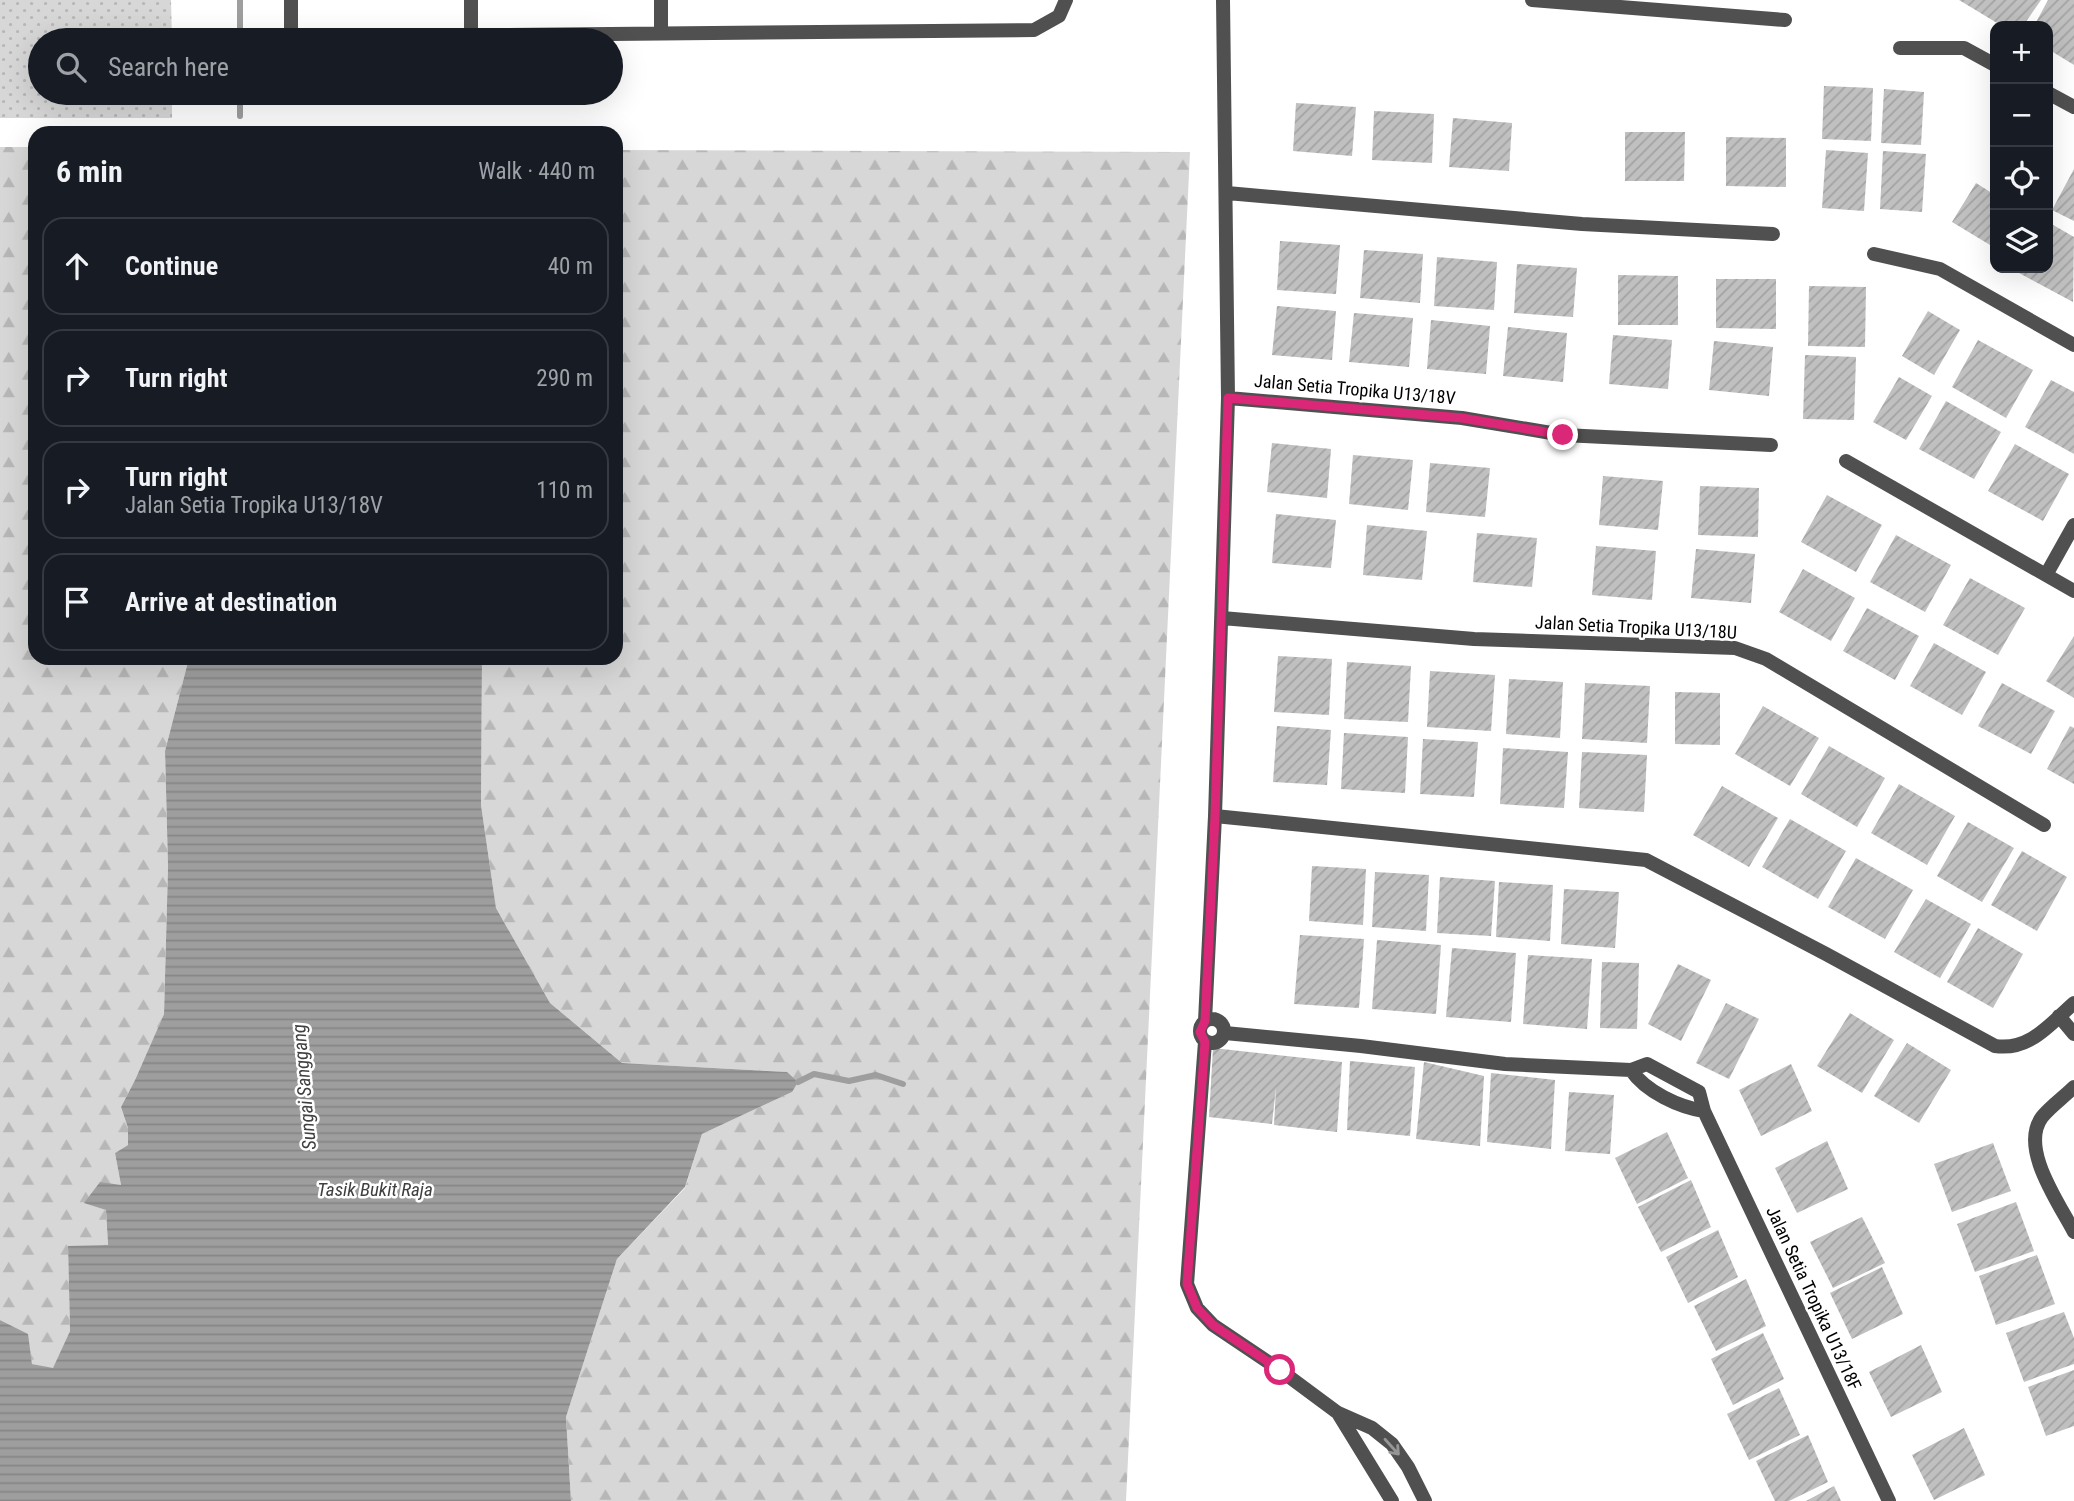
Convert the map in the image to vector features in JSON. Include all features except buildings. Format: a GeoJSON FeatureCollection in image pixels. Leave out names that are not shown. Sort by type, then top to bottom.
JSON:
{"type":"FeatureCollection","features":[{"type":"Feature","properties":{"kind":"street"},"geometry":{"type":"LineString","coordinates":[[291,0],[291,28]]}},
{"type":"Feature","properties":{"kind":"street"},"geometry":{"type":"LineString","coordinates":[[471,0],[471,28]]}},
{"type":"Feature","properties":{"kind":"street"},"geometry":{"type":"LineString","coordinates":[[661,0],[661,33]]}},
{"type":"Feature","properties":{"kind":"street"},"geometry":{"type":"LineString","coordinates":[[623,33],[1034,30],[1059,16],[1066,0]]}},
{"type":"Feature","properties":{"kind":"street"},"geometry":{"type":"LineString","coordinates":[[1223,0],[1228,398],[1222,618],[1205,1021],[1200,1032],[1205,1042],[1187,1284],[1197,1308],[1213,1325],[1338,1413],[1372,1428],[1392,1444],[1408,1467],[1425,1501]]}},
{"type":"Feature","properties":{"kind":"street"},"geometry":{"type":"LineString","coordinates":[[1532,0],[1785,20]]}},
{"type":"Feature","properties":{"kind":"street"},"geometry":{"type":"LineString","coordinates":[[1900,48],[1964,48],[1990,62]]}},
{"type":"Feature","properties":{"kind":"street"},"geometry":{"type":"LineString","coordinates":[[2053,96],[2074,107]]}},
{"type":"Feature","properties":{"kind":"street"},"geometry":{"type":"LineString","coordinates":[[1227,193],[1582,224],[1773,234]]}},
{"type":"Feature","properties":{"kind":"street"},"geometry":{"type":"LineString","coordinates":[[1874,254],[1940,269],[2074,345]]}},
{"type":"Feature","properties":{"kind":"street","name":"Jalan Setia Tropika U13/18V"},"geometry":{"type":"LineString","coordinates":[[1228,398],[1462,418],[1563,435],[1771,445]]}},
{"type":"Feature","properties":{"kind":"street"},"geometry":{"type":"LineString","coordinates":[[1846,461],[2070,589],[2074,572]]}},
{"type":"Feature","properties":{"kind":"street"},"geometry":{"type":"LineString","coordinates":[[2046,575],[2074,525]]}},
{"type":"Feature","properties":{"kind":"street","name":"Jalan Setia Tropika U13/18U"},"geometry":{"type":"LineString","coordinates":[[1222,618],[1474,639],[1735,648],[1766,659],[2044,825]]}},
{"type":"Feature","properties":{"kind":"street"},"geometry":{"type":"LineString","coordinates":[[1215,816],[1646,860],[1995,1046],[2010,1048],[2032,1040],[2074,1003]]}},
{"type":"Feature","properties":{"kind":"street"},"geometry":{"type":"LineString","coordinates":[[2059,1016],[2074,1034]]}},
{"type":"Feature","properties":{"kind":"street"},"geometry":{"type":"LineString","coordinates":[[1205,1021],[1213,1019],[1221,1022],[1225,1033],[1218,1043],[1205,1042]]}},
{"type":"Feature","properties":{"kind":"street","name":"Jalan Setia Tropika U13/18F"},"geometry":{"type":"LineString","coordinates":[[1225,1033],[1505,1064],[1631,1070],[1639,1082],[1686,1108],[1704,1111],[1889,1501]]}},
{"type":"Feature","properties":{"kind":"street"},"geometry":{"type":"LineString","coordinates":[[2074,1087],[2043,1116],[2035,1135],[2037,1160],[2074,1232]]}},
{"type":"Feature","properties":{"kind":"street"},"geometry":{"type":"LineString","coordinates":[[1338,1413],[1392,1501]]}},
{"type":"Feature","properties":{"kind":"green space"},"geometry":{"type":"Polygon","coordinates":[[[0,0],[171,0],[172,28],[28,28],[28,105],[172,105],[172,118],[0,118],[0,0]]]}},
{"type":"Feature","properties":{"kind":"green space"},"geometry":{"type":"Polygon","coordinates":[[[0,147],[28,147],[28,665],[187,665],[165,751],[168,867],[164,1014],[121,1107],[128,1128],[128,1145],[115,1153],[121,1185],[85,1202],[106,1210],[108,1246],[68,1246],[70,1331],[53,1369],[32,1364],[27,1334],[0,1320],[0,147]]]}},
{"type":"Feature","properties":{"kind":"green space"},"geometry":{"type":"Polygon","coordinates":[[[623,150],[1190,152],[1126,1501],[571,1501],[566,1417],[617,1259],[685,1188],[702,1134],[792,1092],[786,1072],[622,1063],[550,1003],[496,908],[481,805],[482,665],[623,665],[623,150]]]}},
{"type":"Feature","properties":{"kind":"water","name":"Tasik Bukit Raja"},"geometry":{"type":"Polygon","coordinates":[[[187,665],[482,665],[481,805],[496,908],[550,1003],[622,1063],[787,1072],[798,1082],[792,1092],[702,1134],[685,1187],[617,1259],[566,1417],[571,1501],[0,1501],[0,1320],[28,1334],[32,1364],[53,1368],[70,1331],[68,1246],[108,1245],[106,1210],[84,1203],[100,1182],[121,1185],[115,1153],[128,1145],[128,1128],[121,1107],[164,1014],[168,867],[165,751],[187,665]]]}},
{"type":"Feature","properties":{"kind":"waterway","name":"Sungai Sanggang"},"geometry":{"type":"LineString","coordinates":[[240,0],[240,28]]}},
{"type":"Feature","properties":{"kind":"waterway","name":"Sungai Sanggang"},"geometry":{"type":"LineString","coordinates":[[240,105],[240,116]]}},
{"type":"Feature","properties":{"kind":"waterway"},"geometry":{"type":"LineString","coordinates":[[798,1082],[814,1074],[849,1081],[876,1075],[903,1084]]}},
{"type":"Feature","properties":{"kind":"route"},"geometry":{"type":"LineString","coordinates":[[1280,1370],[1213,1325],[1197,1308],[1187,1284],[1205,1042],[1200,1036],[1200,1028],[1205,1021],[1215,816],[1228,398],[1462,418],[1563,435]]}}]}
